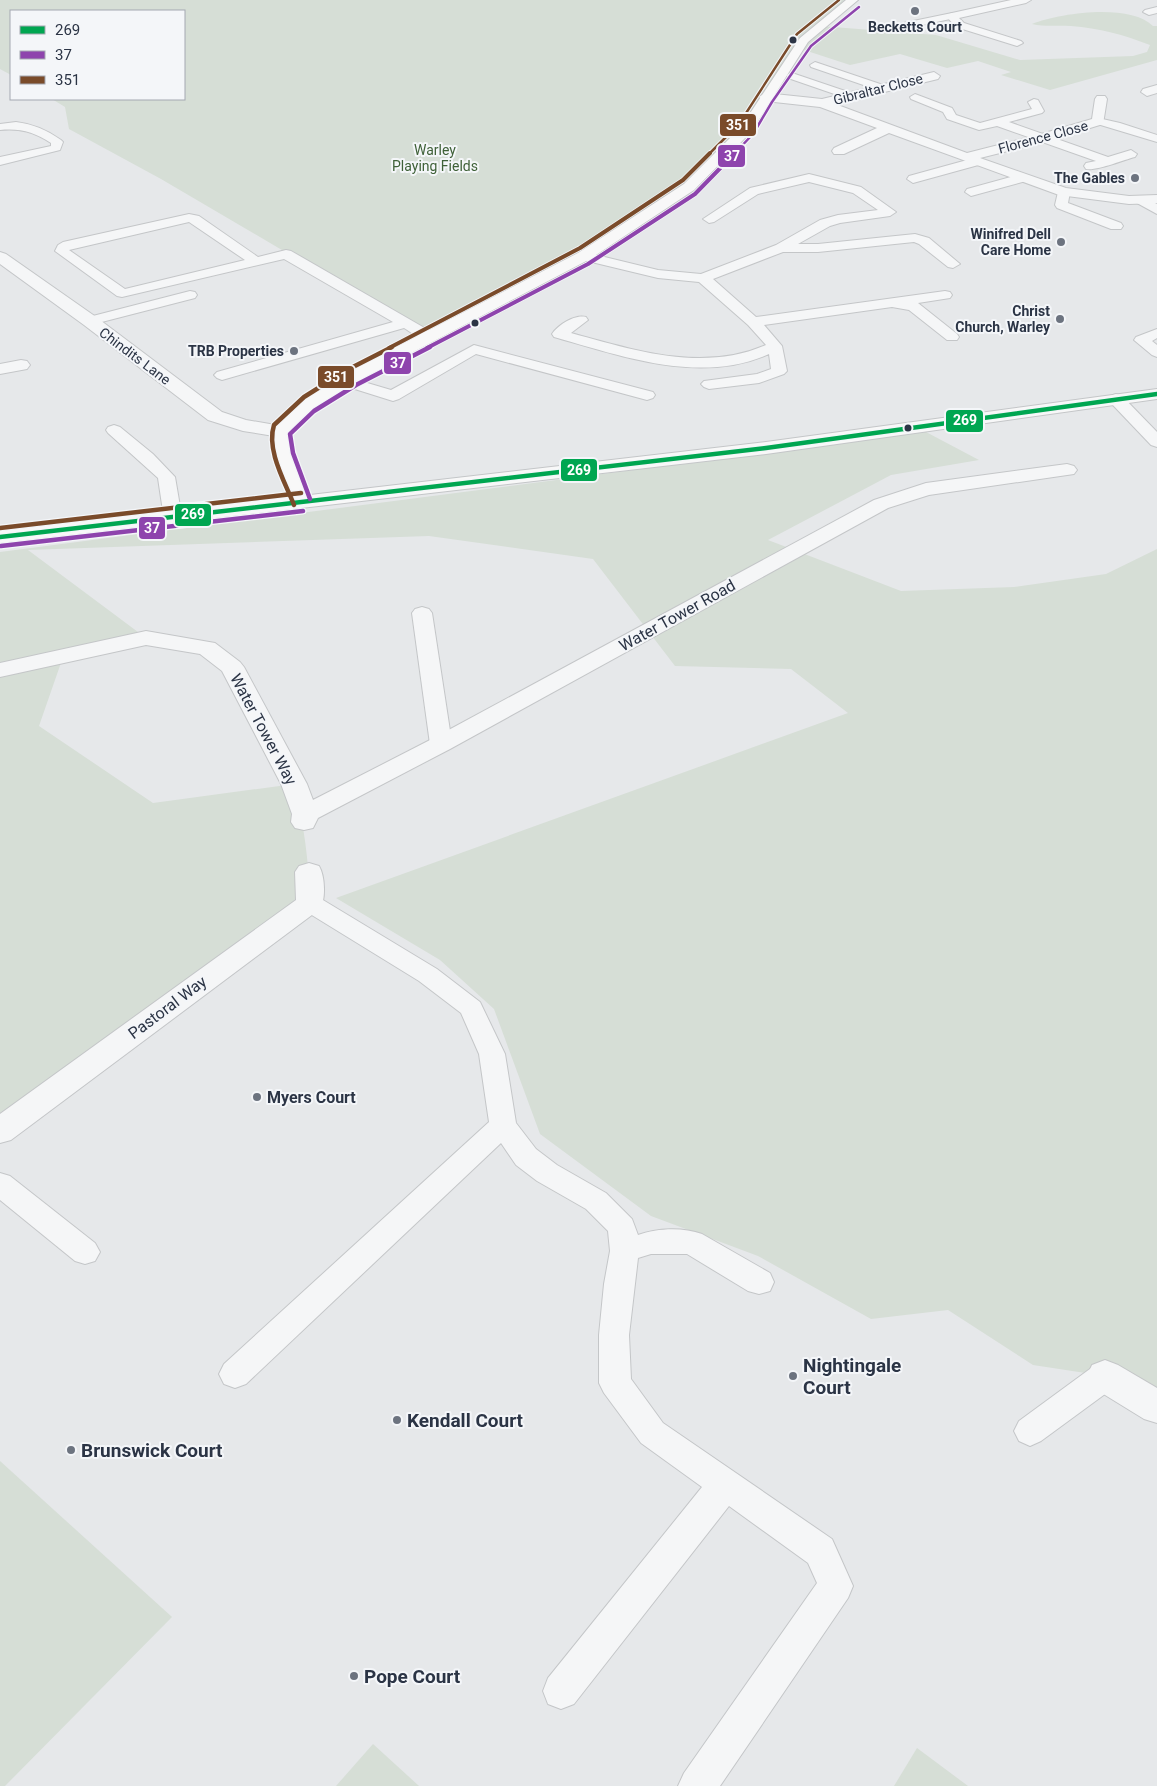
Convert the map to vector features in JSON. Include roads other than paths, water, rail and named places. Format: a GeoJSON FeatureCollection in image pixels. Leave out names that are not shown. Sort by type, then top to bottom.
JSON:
{"type":"FeatureCollection","features":[{"type":"Feature","properties":{"kind":"street"},"geometry":{"type":"LineString","coordinates":[[302,502],[285,455],[280,431],[309,404],[430,337],[584,256],[689,187],[746,129],[765,97],[804,40],[853,0]]}},
{"type":"Feature","properties":{"kind":"street"},"geometry":{"type":"LineString","coordinates":[[1017,43],[960,25],[954,21],[952,16],[1026,0]]}},
{"type":"Feature","properties":{"kind":"street"},"geometry":{"type":"LineString","coordinates":[[962,2],[985,9]]}},
{"type":"Feature","properties":{"kind":"street","name":"Gibraltar Close"},"geometry":{"type":"LineString","coordinates":[[822,103],[934,76]]}},
{"type":"Feature","properties":{"kind":"street"},"geometry":{"type":"LineString","coordinates":[[765,97],[822,103],[1064,192],[1098,197],[1141,200],[1157,199]]}},
{"type":"Feature","properties":{"kind":"street","name":"Florence Close"},"geometry":{"type":"LineString","coordinates":[[972,159],[1098,122],[1101,99]]}},
{"type":"Feature","properties":{"kind":"street"},"geometry":{"type":"LineString","coordinates":[[839,151],[889,128]]}},
{"type":"Feature","properties":{"kind":"street","name":"Chindits Lane"},"geometry":{"type":"LineString","coordinates":[[0,257],[90,321],[214,416],[243,425],[280,431]]}},
{"type":"Feature","properties":{"kind":"street"},"geometry":{"type":"LineString","coordinates":[[0,368],[21,365]]}},
{"type":"Feature","properties":{"kind":"street"},"geometry":{"type":"LineString","coordinates":[[0,537],[766,448],[1157,394]]}},
{"type":"Feature","properties":{"kind":"street","name":"Water Tower Road"},"geometry":{"type":"LineString","coordinates":[[304,818],[881,504],[926,489],[1067,470]]}},
{"type":"Feature","properties":{"kind":"street","name":"Water Tower Way"},"geometry":{"type":"LineString","coordinates":[[0,670],[146,638],[207,648],[232,668],[294,784],[304,818]]}},
{"type":"Feature","properties":{"kind":"street"},"geometry":{"type":"LineString","coordinates":[[309,872],[310,903]]}},
{"type":"Feature","properties":{"kind":"street","name":"Pastoral Way"},"geometry":{"type":"LineString","coordinates":[[0,1131],[310,903]]}},
{"type":"Feature","properties":{"kind":"street"},"geometry":{"type":"LineString","coordinates":[[1105,1376],[1157,1407]]}},
{"type":"Feature","properties":{"kind":"lane"},"geometry":{"type":"LineString","coordinates":[[894,28],[952,16]]}},
{"type":"Feature","properties":{"kind":"lane"},"geometry":{"type":"LineString","coordinates":[[815,65],[882,88]]}},
{"type":"Feature","properties":{"kind":"lane"},"geometry":{"type":"LineString","coordinates":[[792,76],[850,96]]}},
{"type":"Feature","properties":{"kind":"lane"},"geometry":{"type":"LineString","coordinates":[[915,97],[948,110],[951,117],[979,126],[1038,111],[1034,102]]}},
{"type":"Feature","properties":{"kind":"lane"},"geometry":{"type":"LineString","coordinates":[[997,122],[1108,161]]}},
{"type":"Feature","properties":{"kind":"lane"},"geometry":{"type":"LineString","coordinates":[[1098,122],[1156,145]]}},
{"type":"Feature","properties":{"kind":"lane"},"geometry":{"type":"LineString","coordinates":[[0,127],[16,124],[30,127],[57,142],[56,148],[0,161]]}},
{"type":"Feature","properties":{"kind":"lane"},"geometry":{"type":"LineString","coordinates":[[1090,166],[1131,154]]}},
{"type":"Feature","properties":{"kind":"lane"},"geometry":{"type":"LineString","coordinates":[[913,180],[972,159]]}},
{"type":"Feature","properties":{"kind":"lane"},"geometry":{"type":"LineString","coordinates":[[584,256],[669,276],[690,279],[704,278],[781,248],[825,223],[838,219],[890,212],[857,190],[809,178],[754,191],[709,219]]}},
{"type":"Feature","properties":{"kind":"lane"},"geometry":{"type":"LineString","coordinates":[[971,192],[1022,178]]}},
{"type":"Feature","properties":{"kind":"lane"},"geometry":{"type":"LineString","coordinates":[[1064,192],[1060,205],[1116,226]]}},
{"type":"Feature","properties":{"kind":"lane"},"geometry":{"type":"LineString","coordinates":[[1141,200],[1157,210]]}},
{"type":"Feature","properties":{"kind":"lane"},"geometry":{"type":"LineString","coordinates":[[258,262],[194,219],[189,218],[68,246],[63,248],[62,251],[122,293],[258,262],[286,254],[430,337]]}},
{"type":"Feature","properties":{"kind":"lane"},"geometry":{"type":"LineString","coordinates":[[781,248],[818,248],[915,238],[924,241],[953,264]]}},
{"type":"Feature","properties":{"kind":"lane"},"geometry":{"type":"LineString","coordinates":[[704,278],[753,322],[775,346],[779,372],[759,378],[710,384]]}},
{"type":"Feature","properties":{"kind":"lane"},"geometry":{"type":"LineString","coordinates":[[753,322],[945,294]]}},
{"type":"Feature","properties":{"kind":"lane"},"geometry":{"type":"LineString","coordinates":[[90,321],[190,295]]}},
{"type":"Feature","properties":{"kind":"lane"},"geometry":{"type":"LineString","coordinates":[[892,303],[913,306],[952,338]]}},
{"type":"Feature","properties":{"kind":"lane"},"geometry":{"type":"LineString","coordinates":[[581,320],[559,334],[658,360],[687,363],[747,358],[775,346]]}},
{"type":"Feature","properties":{"kind":"lane"},"geometry":{"type":"LineString","coordinates":[[222,375],[406,323]]}},
{"type":"Feature","properties":{"kind":"lane"},"geometry":{"type":"LineString","coordinates":[[1157,333],[1141,340],[1157,352]]}},
{"type":"Feature","properties":{"kind":"lane"},"geometry":{"type":"LineString","coordinates":[[347,382],[393,396],[474,349],[647,395]]}},
{"type":"Feature","properties":{"kind":"lane"},"geometry":{"type":"LineString","coordinates":[[1116,399],[1157,442]]}},
{"type":"Feature","properties":{"kind":"lane"},"geometry":{"type":"LineString","coordinates":[[114,430],[166,477],[173,518]]}},
{"type":"Feature","properties":{"kind":"lane"},"geometry":{"type":"LineString","coordinates":[[422,613],[441,744]]}},
{"type":"Feature","properties":{"kind":"lane"},"geometry":{"type":"LineString","coordinates":[[310,903],[428,975],[471,1008],[492,1054],[503,1124],[526,1157],[547,1173],[596,1201],[622,1227],[625,1250],[619,1284],[614,1335],[615,1383],[652,1434],[820,1551],[836,1586],[697,1786]]}},
{"type":"Feature","properties":{"kind":"lane"},"geometry":{"type":"LineString","coordinates":[[235,1374],[503,1124]]}},
{"type":"Feature","properties":{"kind":"lane"},"geometry":{"type":"LineString","coordinates":[[0,1184],[85,1252]]}},
{"type":"Feature","properties":{"kind":"lane"},"geometry":{"type":"LineString","coordinates":[[625,1250],[652,1242],[692,1242],[759,1282]]}},
{"type":"Feature","properties":{"kind":"lane"},"geometry":{"type":"LineString","coordinates":[[1030,1430],[1105,1376]]}},
{"type":"Feature","properties":{"kind":"lane"},"geometry":{"type":"LineString","coordinates":[[561,1691],[726,1485]]}},
{"type":"Feature","properties":{"kind":"place","name":"Becketts Court"},"geometry":{"type":"Point","coordinates":[915,11]}},
{"type":"Feature","properties":{"kind":"place","name":"The Gables"},"geometry":{"type":"Point","coordinates":[1135,178]}},
{"type":"Feature","properties":{"kind":"place","name":"Winifred Dell Care Home"},"geometry":{"type":"Point","coordinates":[1061,242]}},
{"type":"Feature","properties":{"kind":"place","name":"Christ Church, Warley"},"geometry":{"type":"Point","coordinates":[1060,319]}},
{"type":"Feature","properties":{"kind":"place","name":"TRB Properties"},"geometry":{"type":"Point","coordinates":[294,351]}},
{"type":"Feature","properties":{"kind":"place","name":"Myers Court"},"geometry":{"type":"Point","coordinates":[257,1097]}},
{"type":"Feature","properties":{"kind":"place","name":"Nightingale Court"},"geometry":{"type":"Point","coordinates":[793,1376]}},
{"type":"Feature","properties":{"kind":"place","name":"Kendall Court"},"geometry":{"type":"Point","coordinates":[397,1420]}},
{"type":"Feature","properties":{"kind":"place","name":"Brunswick Court"},"geometry":{"type":"Point","coordinates":[71,1450]}},
{"type":"Feature","properties":{"kind":"place","name":"Pope Court"},"geometry":{"type":"Point","coordinates":[354,1676]}},
{"type":"Feature","properties":{"kind":"park label","name":"Warley Playing Fields"},"geometry":{"type":"Point","coordinates":[435,158]}}]}
